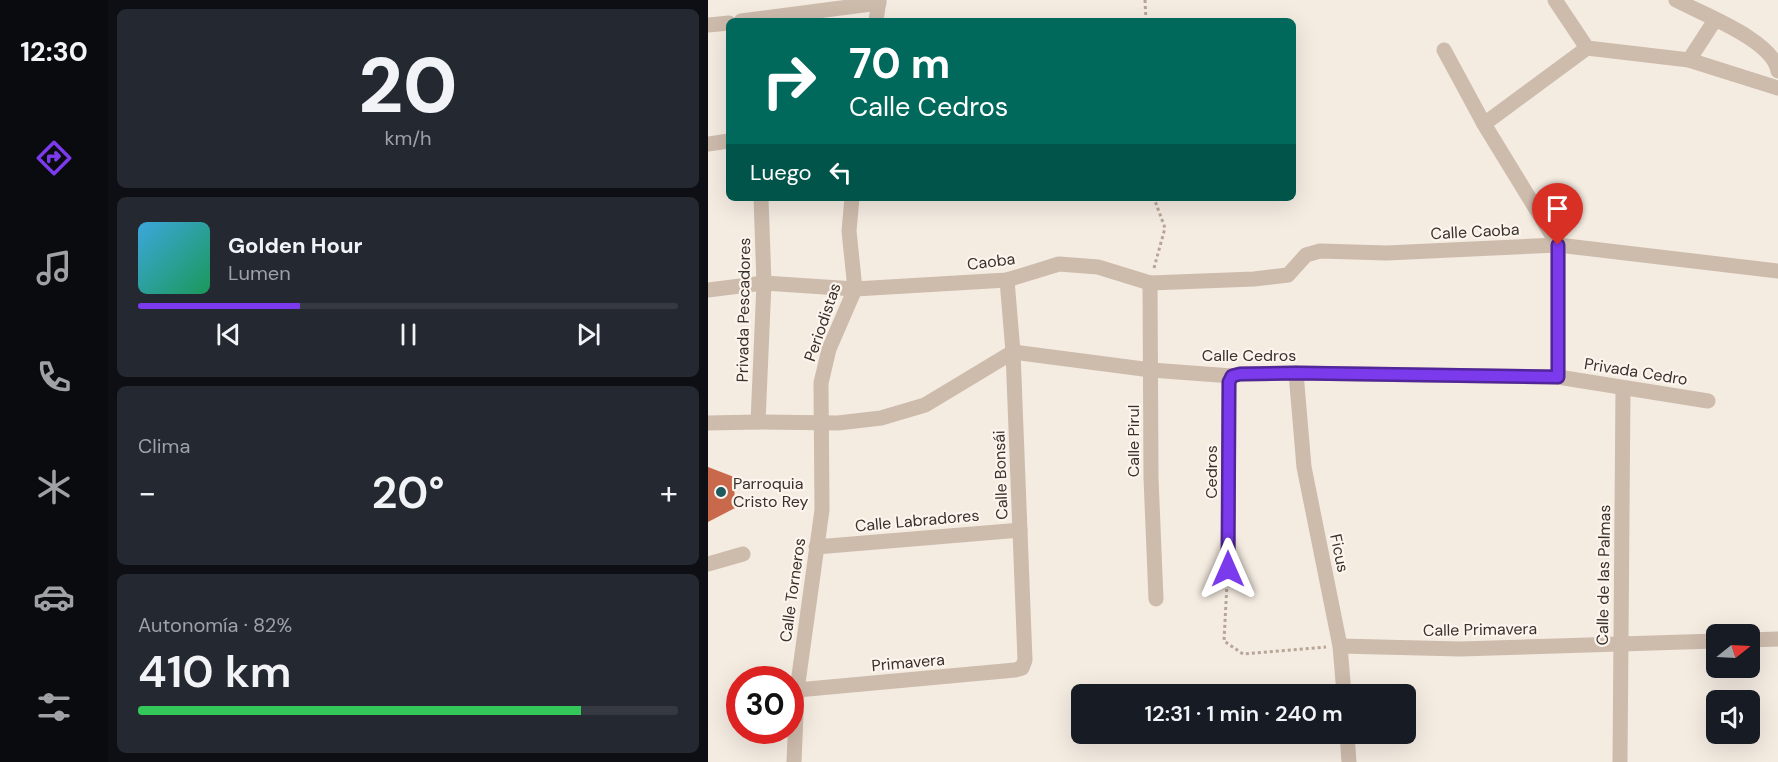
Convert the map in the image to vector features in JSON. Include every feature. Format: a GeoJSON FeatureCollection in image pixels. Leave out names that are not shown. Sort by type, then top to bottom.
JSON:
{"type":"FeatureCollection","features":[{"type":"Feature","properties":{"kind":"street"},"geometry":{"type":"LineString","coordinates":[[1555,0],[1587,48]]}},
{"type":"Feature","properties":{"kind":"street"},"geometry":{"type":"LineString","coordinates":[[1676,0],[1751,39],[1773,57],[1778,71]]}},
{"type":"Feature","properties":{"kind":"street"},"geometry":{"type":"LineString","coordinates":[[763,18],[879,2],[876,18]]}},
{"type":"Feature","properties":{"kind":"street"},"geometry":{"type":"LineString","coordinates":[[1689,60],[1715,20]]}},
{"type":"Feature","properties":{"kind":"street"},"geometry":{"type":"LineString","coordinates":[[708,25],[726,22]]}},
{"type":"Feature","properties":{"kind":"street"},"geometry":{"type":"LineString","coordinates":[[1484,124],[1587,48],[1689,60],[1778,88]]}},
{"type":"Feature","properties":{"kind":"street"},"geometry":{"type":"LineString","coordinates":[[1444,50],[1484,124],[1558,245],[1558,377]]}},
{"type":"Feature","properties":{"kind":"street"},"geometry":{"type":"LineString","coordinates":[[708,144],[726,141]]}},
{"type":"Feature","properties":{"kind":"street","name":"Privada Pescadores"},"geometry":{"type":"LineString","coordinates":[[758,422],[764,283],[761,201]]}},
{"type":"Feature","properties":{"kind":"street","name":"Periodistas"},"geometry":{"type":"LineString","coordinates":[[823,423],[821,383],[829,349],[855,289],[849,231],[852,201]]}},
{"type":"Feature","properties":{"kind":"street","name":"Calle Caoba"},"geometry":{"type":"LineString","coordinates":[[1254,279],[1288,275],[1306,255],[1320,251],[1387,253],[1558,245],[1778,271]]}},
{"type":"Feature","properties":{"kind":"street","name":"Caoba"},"geometry":{"type":"LineString","coordinates":[[708,290],[764,283],[855,289],[1007,280],[1059,264],[1098,267],[1150,283],[1254,279]]}},
{"type":"Feature","properties":{"kind":"street","name":"Calle Bonsái"},"geometry":{"type":"LineString","coordinates":[[1007,280],[1013,352],[1020,530],[1025,660],[1022,668]]}},
{"type":"Feature","properties":{"kind":"street","name":"Calle Pirul"},"geometry":{"type":"LineString","coordinates":[[1150,283],[1151,478],[1156,599]]}},
{"type":"Feature","properties":{"kind":"street"},"geometry":{"type":"LineString","coordinates":[[708,423],[838,423],[881,418],[925,405],[1013,352]]}},
{"type":"Feature","properties":{"kind":"street","name":"Calle Cedros"},"geometry":{"type":"LineString","coordinates":[[1013,352],[1151,370],[1232,376],[1296,373],[1558,377]]}},
{"type":"Feature","properties":{"kind":"street","name":"Ficus"},"geometry":{"type":"LineString","coordinates":[[1296,373],[1304,467],[1340,646],[1343,684]]}},
{"type":"Feature","properties":{"kind":"street","name":"Cedros"},"geometry":{"type":"LineString","coordinates":[[1228,569],[1229,382],[1232,376]]}},
{"type":"Feature","properties":{"kind":"street","name":"Privada Cedro"},"geometry":{"type":"LineString","coordinates":[[1558,377],[1708,401]]}},
{"type":"Feature","properties":{"kind":"street","name":"Calle de las Palmas"},"geometry":{"type":"LineString","coordinates":[[1620,762],[1623,388]]}},
{"type":"Feature","properties":{"kind":"street","name":"Calle Torneros"},"geometry":{"type":"LineString","coordinates":[[800,666],[822,510],[823,423]]}},
{"type":"Feature","properties":{"kind":"street","name":"Calle Labradores"},"geometry":{"type":"LineString","coordinates":[[816,547],[1020,530]]}},
{"type":"Feature","properties":{"kind":"street"},"geometry":{"type":"LineString","coordinates":[[708,564],[743,554]]}},
{"type":"Feature","properties":{"kind":"street"},"geometry":{"type":"LineString","coordinates":[[1760,640],[1778,639]]}},
{"type":"Feature","properties":{"kind":"street","name":"Calle Primavera"},"geometry":{"type":"LineString","coordinates":[[1340,646],[1460,649],[1706,641]]}},
{"type":"Feature","properties":{"kind":"street","name":"Primavera"},"geometry":{"type":"LineString","coordinates":[[804,689],[1022,668]]}},
{"type":"Feature","properties":{"kind":"street","name":"Calle Torneros"},"geometry":{"type":"LineString","coordinates":[[794,762],[795,744]]}},
{"type":"Feature","properties":{"kind":"street"},"geometry":{"type":"LineString","coordinates":[[1348,744],[1349,762]]}},
{"type":"Feature","properties":{"kind":"path"},"geometry":{"type":"LineString","coordinates":[[1145,0],[1146,18]]}},
{"type":"Feature","properties":{"kind":"path"},"geometry":{"type":"LineString","coordinates":[[1150,283],[1165,228],[1155,201]]}},
{"type":"Feature","properties":{"kind":"path"},"geometry":{"type":"LineString","coordinates":[[1228,569],[1224,641],[1244,654],[1340,646]]}},
{"type":"Feature","properties":{"kind":"building","name":"Parroquia Cristo Rey"},"geometry":{"type":"Polygon","coordinates":[[[708,467],[734,477],[735,508],[708,522],[708,467]]]}},
{"type":"Feature","properties":{"kind":"place","name":"Parroquia Cristo Rey"},"geometry":{"type":"Point","coordinates":[721,492]}},
{"type":"Feature","properties":{"kind":"route"},"geometry":{"type":"LineString","coordinates":[[1228,569],[1229,382],[1232,376],[1296,373],[1558,377],[1558,245]]}}]}
